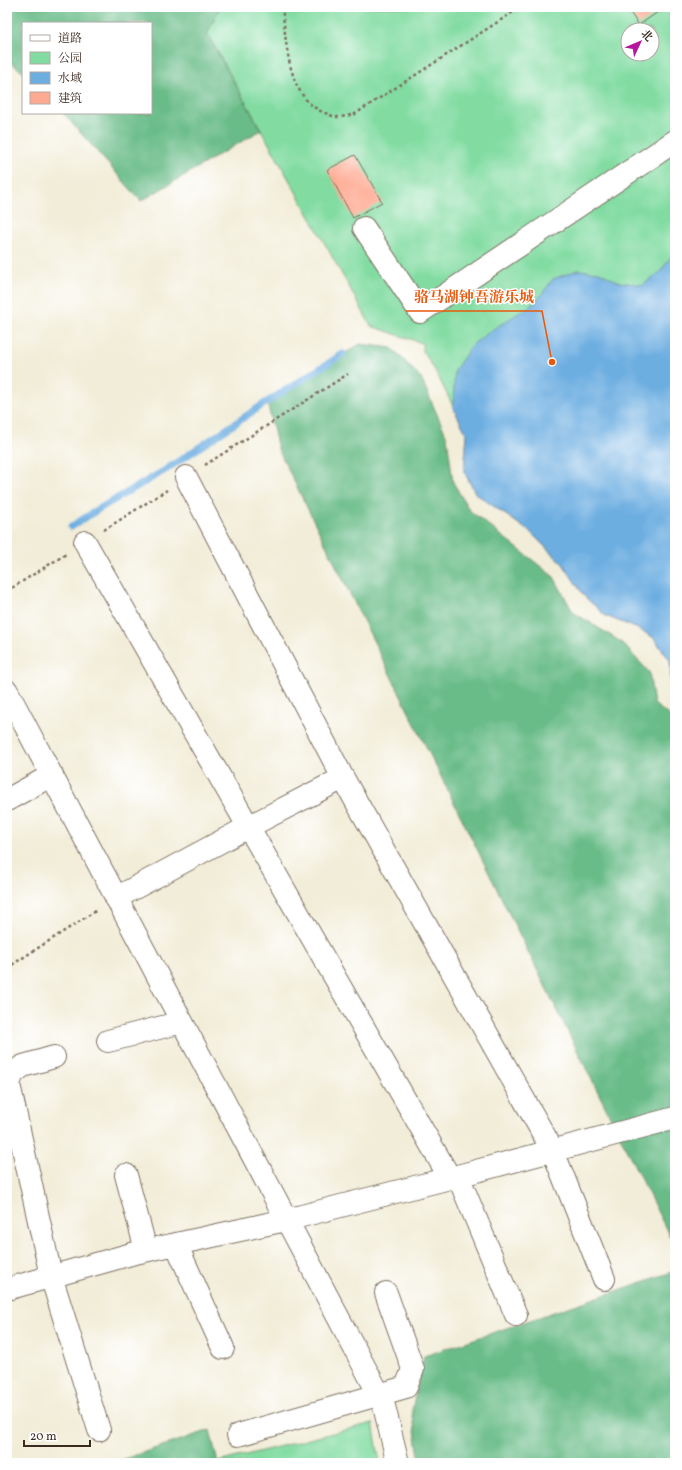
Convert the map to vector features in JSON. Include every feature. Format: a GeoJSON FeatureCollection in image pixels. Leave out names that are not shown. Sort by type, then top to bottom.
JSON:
{"type":"FeatureCollection","features":[{"type":"Feature","properties":{"kind":"street"},"geometry":{"type":"LineString","coordinates":[[364,228],[420,312],[675,142]]}},
{"type":"Feature","properties":{"kind":"street"},"geometry":{"type":"LineString","coordinates":[[186,477],[343,778],[553,1151],[604,1279]]}},
{"type":"Feature","properties":{"kind":"street"},"geometry":{"type":"LineString","coordinates":[[85,542],[248,827],[454,1177],[516,1315]]}},
{"type":"Feature","properties":{"kind":"street"},"geometry":{"type":"LineString","coordinates":[[7,690],[383,1402],[398,1463]]}},
{"type":"Feature","properties":{"kind":"street"},"geometry":{"type":"LineString","coordinates":[[7,800],[52,775]]}},
{"type":"Feature","properties":{"kind":"street"},"geometry":{"type":"LineString","coordinates":[[116,898],[343,778]]}},
{"type":"Feature","properties":{"kind":"street"},"geometry":{"type":"LineString","coordinates":[[108,1041],[182,1022]]}},
{"type":"Feature","properties":{"kind":"street"},"geometry":{"type":"LineString","coordinates":[[54,1058],[23,1066],[13,1073],[9,1084],[51,1276],[99,1430]]}},
{"type":"Feature","properties":{"kind":"street"},"geometry":{"type":"LineString","coordinates":[[7,1289],[146,1250],[286,1220],[675,1118]]}},
{"type":"Feature","properties":{"kind":"street"},"geometry":{"type":"LineString","coordinates":[[126,1176],[146,1250]]}},
{"type":"Feature","properties":{"kind":"street"},"geometry":{"type":"LineString","coordinates":[[176,1244],[223,1348]]}},
{"type":"Feature","properties":{"kind":"street"},"geometry":{"type":"LineString","coordinates":[[238,1435],[406,1387],[413,1369],[386,1293]]}},
{"type":"Feature","properties":{"kind":"path"},"geometry":{"type":"LineString","coordinates":[[282,7],[294,82],[304,97],[319,111],[336,117],[355,114],[521,7]]}},
{"type":"Feature","properties":{"kind":"path"},"geometry":{"type":"LineString","coordinates":[[7,968],[116,898]]}},
{"type":"Feature","properties":{"kind":"green space"},"geometry":{"type":"Polygon","coordinates":[[[7,7],[220,7],[207,34],[261,130],[141,201],[64,114],[152,114],[152,22],[22,22],[22,72],[7,58],[7,7]]]}},
{"type":"Feature","properties":{"kind":"green space"},"geometry":{"type":"Polygon","coordinates":[[[220,7],[675,7],[675,701],[671,680],[670,660],[653,637],[636,628],[606,616],[584,596],[563,564],[530,532],[475,493],[464,471],[467,435],[436,372],[423,351],[422,343],[371,326],[207,33],[220,7]]]}},
{"type":"Feature","properties":{"kind":"green space"},"geometry":{"type":"Polygon","coordinates":[[[360,344],[392,348],[421,378],[447,437],[453,482],[469,510],[554,577],[573,612],[621,642],[649,672],[654,704],[675,720],[675,1247],[278,449],[267,402],[360,344]]]}},
{"type":"Feature","properties":{"kind":"green space"},"geometry":{"type":"Polygon","coordinates":[[[675,1271],[675,1463],[420,1463],[412,1410],[424,1356],[675,1271]]]}},
{"type":"Feature","properties":{"kind":"green space"},"geometry":{"type":"Polygon","coordinates":[[[373,1423],[380,1463],[218,1463],[218,1462],[373,1423]]]}},
{"type":"Feature","properties":{"kind":"green space"},"geometry":{"type":"Polygon","coordinates":[[[210,1430],[218,1463],[112,1463],[210,1430]]]}},
{"type":"Feature","properties":{"kind":"water"},"geometry":{"type":"Polygon","coordinates":[[[675,251],[675,701],[671,680],[670,660],[653,637],[636,628],[606,616],[584,596],[563,564],[530,532],[475,493],[464,471],[467,435],[453,407],[455,370],[472,345],[492,330],[536,302],[553,279],[578,270],[599,272],[619,282],[643,285],[660,272],[675,251]]]}},
{"type":"Feature","properties":{"kind":"building"},"geometry":{"type":"Polygon","coordinates":[[[626,7],[655,7],[658,12],[643,22],[637,22],[626,7]]]}},
{"type":"Feature","properties":{"kind":"building"},"geometry":{"type":"Polygon","coordinates":[[[668,7],[675,7],[675,17],[668,7]]]}},
{"type":"Feature","properties":{"kind":"building"},"geometry":{"type":"Polygon","coordinates":[[[355,155],[382,202],[353,218],[327,170],[355,155]]]}},
{"type":"Feature","properties":{"kind":"waterway"},"geometry":{"type":"LineString","coordinates":[[71,527],[167,469],[267,402],[343,354]]}},
{"type":"Feature","properties":{"kind":"place","name":"骆马湖钟吾游乐城"},"geometry":{"type":"Point","coordinates":[552,362]}}]}
